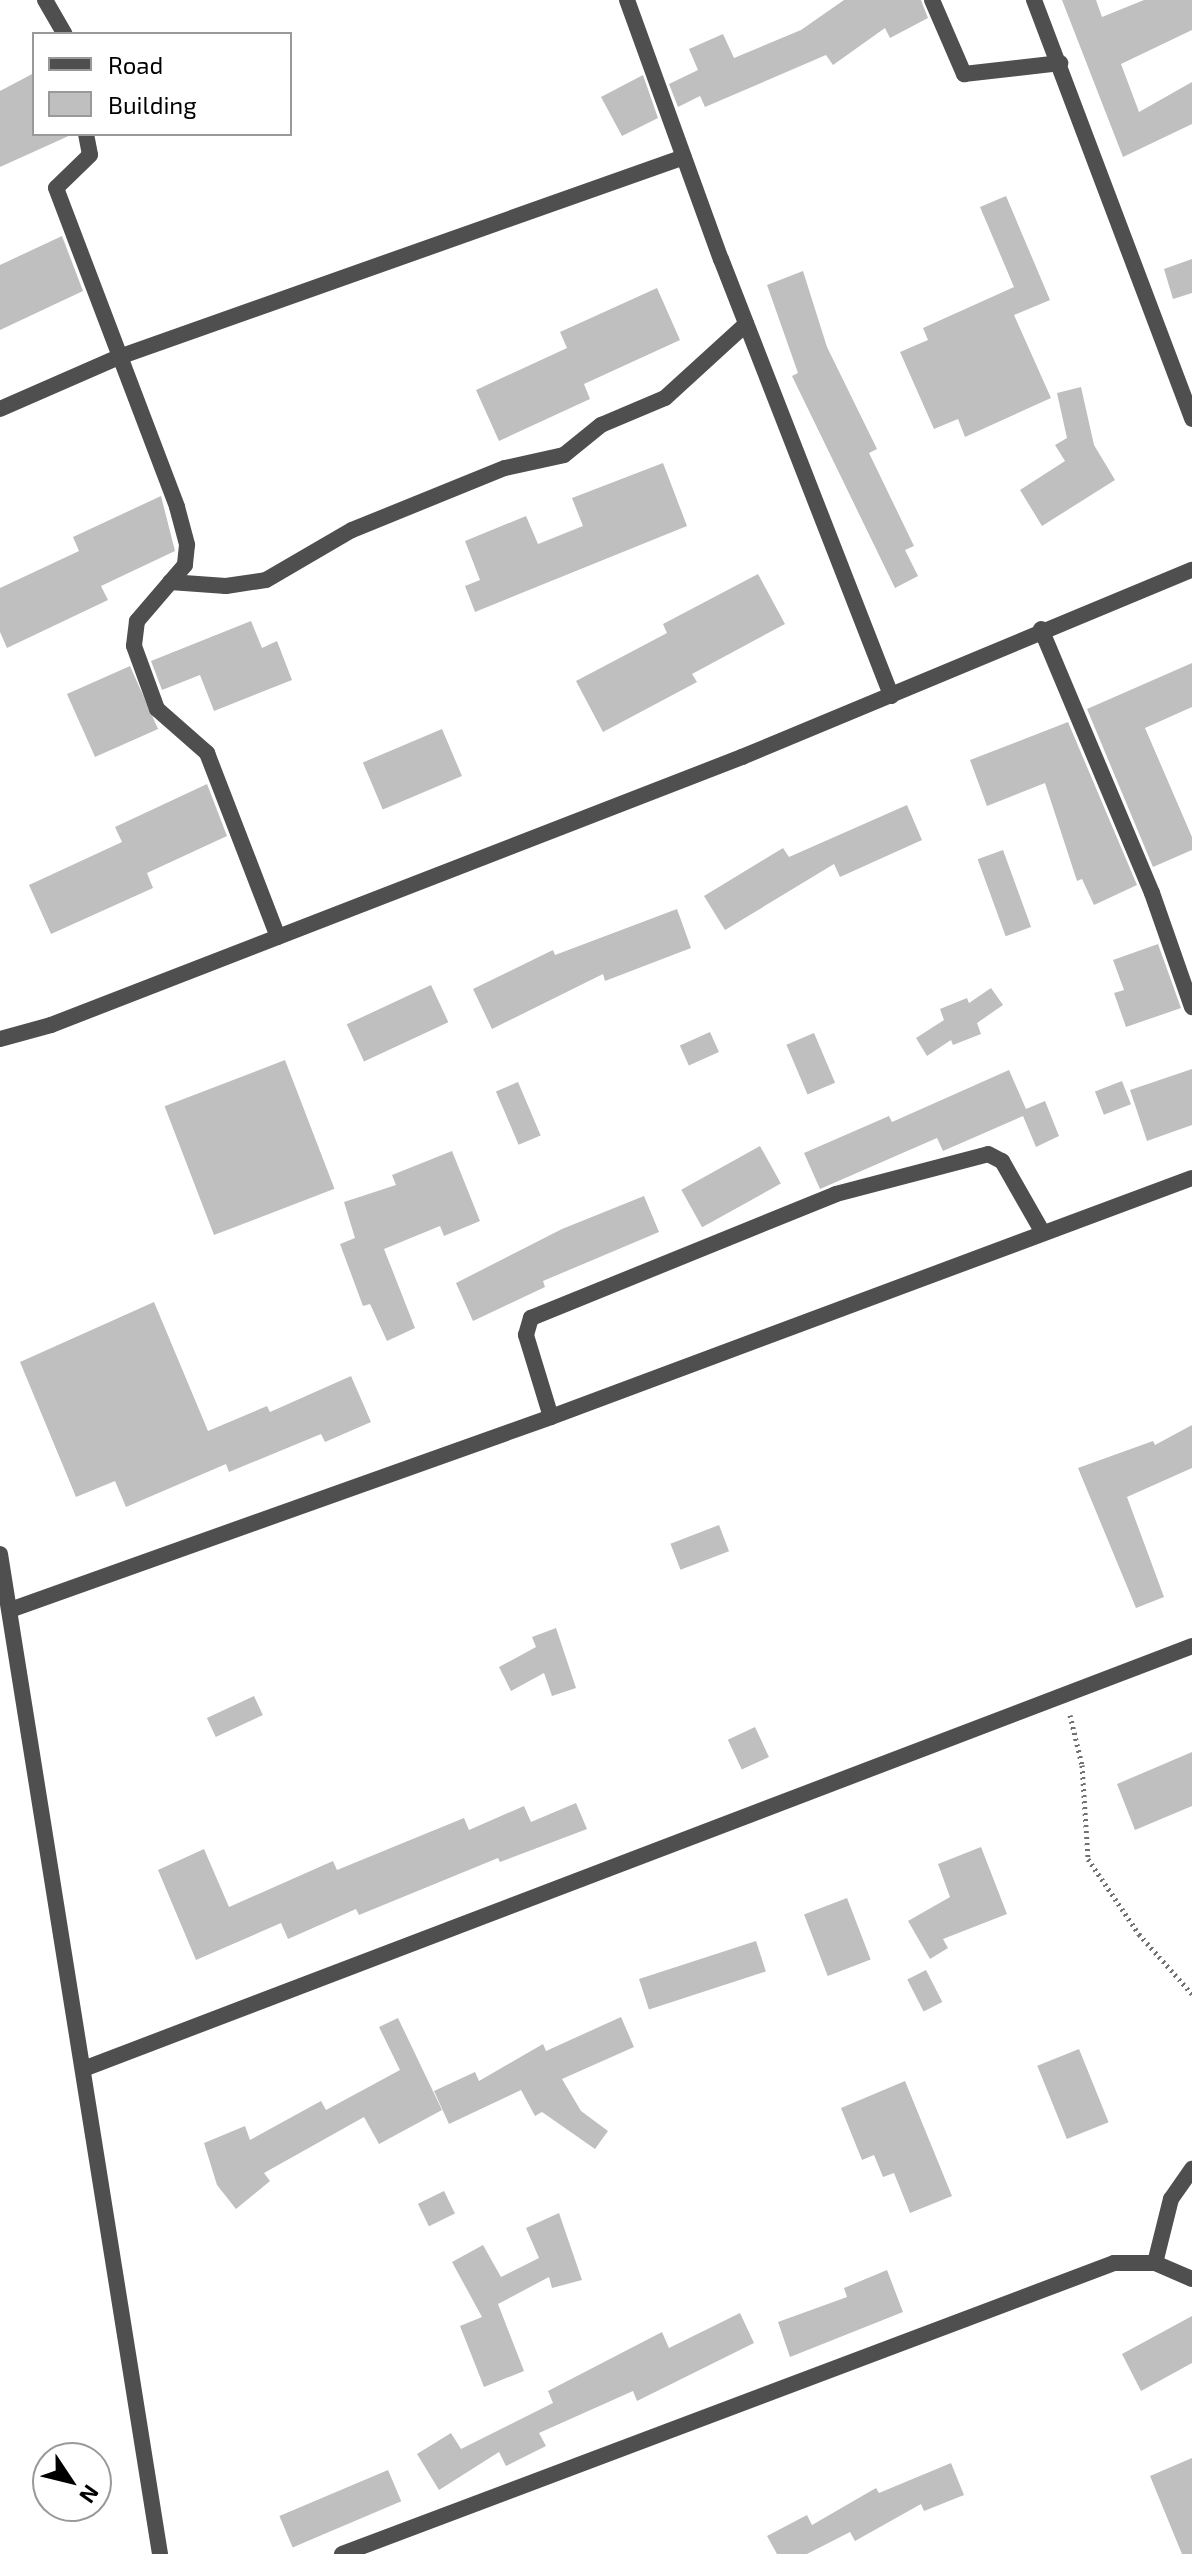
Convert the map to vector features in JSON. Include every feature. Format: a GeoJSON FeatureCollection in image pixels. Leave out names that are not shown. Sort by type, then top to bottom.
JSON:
{"type":"FeatureCollection","features":[{"type":"Feature","properties":{"kind":"street"},"geometry":{"type":"LineString","coordinates":[[45,0],[64,32]]}},
{"type":"Feature","properties":{"kind":"street"},"geometry":{"type":"LineString","coordinates":[[627,0],[746,324],[891,696]]}},
{"type":"Feature","properties":{"kind":"street"},"geometry":{"type":"LineString","coordinates":[[932,0],[964,74],[1060,63]]}},
{"type":"Feature","properties":{"kind":"street"},"geometry":{"type":"LineString","coordinates":[[1034,0],[1192,419]]}},
{"type":"Feature","properties":{"kind":"street"},"geometry":{"type":"LineString","coordinates":[[86,136],[90,155],[56,188],[187,545],[187,559],[137,621],[134,646],[157,709],[207,753],[278,937]]}},
{"type":"Feature","properties":{"kind":"street"},"geometry":{"type":"LineString","coordinates":[[0,409],[119,357],[684,157]]}},
{"type":"Feature","properties":{"kind":"street"},"geometry":{"type":"LineString","coordinates":[[170,582],[226,586],[266,580],[366,525],[505,468],[564,455],[601,425],[665,398],[746,324]]}},
{"type":"Feature","properties":{"kind":"street"},"geometry":{"type":"LineString","coordinates":[[0,1039],[51,1025],[891,696],[1041,629],[1192,570]]}},
{"type":"Feature","properties":{"kind":"street"},"geometry":{"type":"LineString","coordinates":[[1041,629],[1152,893],[1192,1007]]}},
{"type":"Feature","properties":{"kind":"street"},"geometry":{"type":"LineString","coordinates":[[551,1417],[526,1335],[531,1318],[836,1194],[988,1154],[1002,1161],[1043,1233]]}},
{"type":"Feature","properties":{"kind":"street"},"geometry":{"type":"LineString","coordinates":[[10,1610],[551,1417],[1192,1178]]}},
{"type":"Feature","properties":{"kind":"street"},"geometry":{"type":"LineString","coordinates":[[0,1554],[86,2068],[160,2554]]}},
{"type":"Feature","properties":{"kind":"street"},"geometry":{"type":"LineString","coordinates":[[86,2068],[1192,1646]]}},
{"type":"Feature","properties":{"kind":"street"},"geometry":{"type":"LineString","coordinates":[[1155,2263],[1171,2199],[1192,2169]]}},
{"type":"Feature","properties":{"kind":"street"},"geometry":{"type":"LineString","coordinates":[[342,2554],[1009,2299],[1114,2263],[1155,2263],[1192,2279]]}},
{"type":"Feature","properties":{"kind":"path"},"geometry":{"type":"LineString","coordinates":[[1062,1695],[1078,1735],[1088,1859],[1139,1934],[1192,1994]]}},
{"type":"Feature","properties":{"kind":"building"},"geometry":{"type":"Polygon","coordinates":[[[844,0],[921,0],[928,18],[890,38],[885,28],[833,65],[826,55],[705,107],[700,96],[678,107],[669,84],[698,70],[689,49],[723,34],[734,58],[801,30],[844,0]]]}},
{"type":"Feature","properties":{"kind":"building"},"geometry":{"type":"Polygon","coordinates":[[[1062,0],[1096,0],[1102,17],[1144,0],[1192,0],[1192,30],[1121,64],[1139,112],[1192,82],[1192,124],[1123,157],[1062,0]]]}},
{"type":"Feature","properties":{"kind":"building"},"geometry":{"type":"Polygon","coordinates":[[[32,74],[32,136],[69,136],[0,167],[0,91],[32,74]]]}},
{"type":"Feature","properties":{"kind":"building"},"geometry":{"type":"Polygon","coordinates":[[[643,75],[658,118],[622,136],[601,97],[643,75]]]}},
{"type":"Feature","properties":{"kind":"building"},"geometry":{"type":"Polygon","coordinates":[[[1006,196],[1050,300],[1014,315],[1051,398],[965,437],[958,419],[934,429],[900,352],[928,340],[923,328],[1014,287],[980,207],[1006,196]]]}},
{"type":"Feature","properties":{"kind":"building"},"geometry":{"type":"Polygon","coordinates":[[[62,236],[83,291],[0,330],[0,265],[62,236]]]}},
{"type":"Feature","properties":{"kind":"building"},"geometry":{"type":"Polygon","coordinates":[[[1192,259],[1192,293],[1173,299],[1164,269],[1192,259]]]}},
{"type":"Feature","properties":{"kind":"building"},"geometry":{"type":"Polygon","coordinates":[[[803,271],[827,347],[877,449],[869,453],[914,546],[905,550],[918,576],[895,588],[792,376],[798,373],[767,285],[803,271]]]}},
{"type":"Feature","properties":{"kind":"building"},"geometry":{"type":"Polygon","coordinates":[[[657,288],[680,340],[584,384],[590,399],[499,441],[476,390],[567,348],[560,332],[657,288]]]}},
{"type":"Feature","properties":{"kind":"building"},"geometry":{"type":"Polygon","coordinates":[[[1081,387],[1094,445],[1115,480],[1042,526],[1020,490],[1065,461],[1055,445],[1067,438],[1057,393],[1081,387]]]}},
{"type":"Feature","properties":{"kind":"building"},"geometry":{"type":"Polygon","coordinates":[[[663,463],[687,526],[475,612],[465,586],[480,580],[465,541],[526,516],[538,544],[583,526],[572,498],[663,463]]]}},
{"type":"Feature","properties":{"kind":"building"},"geometry":{"type":"Polygon","coordinates":[[[161,496],[175,551],[101,586],[108,600],[7,648],[0,632],[0,588],[79,551],[73,537],[161,496]]]}},
{"type":"Feature","properties":{"kind":"building"},"geometry":{"type":"Polygon","coordinates":[[[758,574],[785,624],[692,674],[697,682],[603,732],[576,681],[667,633],[663,624],[758,574]]]}},
{"type":"Feature","properties":{"kind":"building"},"geometry":{"type":"Polygon","coordinates":[[[251,621],[262,648],[277,641],[292,680],[214,711],[200,675],[162,690],[151,661],[251,621]]]}},
{"type":"Feature","properties":{"kind":"building"},"geometry":{"type":"Polygon","coordinates":[[[1192,663],[1192,707],[1145,728],[1192,837],[1192,850],[1153,867],[1087,709],[1192,663]]]}},
{"type":"Feature","properties":{"kind":"building"},"geometry":{"type":"Polygon","coordinates":[[[130,666],[158,729],[95,757],[67,694],[130,666]]]}},
{"type":"Feature","properties":{"kind":"building"},"geometry":{"type":"Polygon","coordinates":[[[1068,722],[1137,885],[1094,905],[1082,879],[1077,881],[1045,783],[987,806],[970,760],[1068,722]]]}},
{"type":"Feature","properties":{"kind":"building"},"geometry":{"type":"Polygon","coordinates":[[[442,729],[462,776],[383,810],[363,763],[442,729]]]}},
{"type":"Feature","properties":{"kind":"building"},"geometry":{"type":"Polygon","coordinates":[[[207,784],[227,836],[147,873],[153,888],[51,934],[29,885],[122,842],[115,827],[207,784]]]}},
{"type":"Feature","properties":{"kind":"building"},"geometry":{"type":"Polygon","coordinates":[[[907,805],[922,840],[840,877],[834,864],[725,930],[704,896],[783,848],[789,857],[907,805]]]}},
{"type":"Feature","properties":{"kind":"building"},"geometry":{"type":"Polygon","coordinates":[[[1003,850],[1031,927],[1006,936],[978,859],[1003,850]]]}},
{"type":"Feature","properties":{"kind":"building"},"geometry":{"type":"Polygon","coordinates":[[[677,909],[691,948],[605,981],[603,974],[492,1029],[473,989],[553,950],[555,955],[677,909]]]}},
{"type":"Feature","properties":{"kind":"building"},"geometry":{"type":"Polygon","coordinates":[[[1158,944],[1181,1008],[1126,1027],[1114,993],[1124,990],[1113,960],[1158,944]]]}},
{"type":"Feature","properties":{"kind":"building"},"geometry":{"type":"Polygon","coordinates":[[[431,985],[448,1022],[364,1061],[347,1024],[431,985]]]}},
{"type":"Feature","properties":{"kind":"building"},"geometry":{"type":"Polygon","coordinates":[[[991,988],[1003,1005],[977,1023],[981,1034],[953,1045],[951,1040],[927,1056],[916,1038],[944,1020],[940,1009],[967,998],[969,1003],[991,988]]]}},
{"type":"Feature","properties":{"kind":"building"},"geometry":{"type":"Polygon","coordinates":[[[710,1032],[719,1052],[689,1066],[680,1045],[710,1032]]]}},
{"type":"Feature","properties":{"kind":"building"},"geometry":{"type":"Polygon","coordinates":[[[814,1033],[835,1083],[807,1094],[786,1045],[814,1033]]]}},
{"type":"Feature","properties":{"kind":"building"},"geometry":{"type":"Polygon","coordinates":[[[285,1060],[334,1189],[214,1235],[165,1106],[285,1060]]]}},
{"type":"Feature","properties":{"kind":"building"},"geometry":{"type":"Polygon","coordinates":[[[1192,1069],[1192,1125],[1147,1141],[1130,1090],[1192,1069]]]}},
{"type":"Feature","properties":{"kind":"building"},"geometry":{"type":"Polygon","coordinates":[[[1009,1070],[1026,1109],[1045,1101],[1059,1136],[1036,1147],[1023,1116],[943,1151],[937,1138],[820,1189],[804,1153],[889,1116],[892,1122],[1009,1070]]]}},
{"type":"Feature","properties":{"kind":"building"},"geometry":{"type":"Polygon","coordinates":[[[1122,1081],[1131,1104],[1104,1115],[1095,1091],[1122,1081]]]}},
{"type":"Feature","properties":{"kind":"building"},"geometry":{"type":"Polygon","coordinates":[[[518,1082],[541,1135],[519,1145],[496,1091],[518,1082]]]}},
{"type":"Feature","properties":{"kind":"building"},"geometry":{"type":"Polygon","coordinates":[[[760,1146],[781,1184],[702,1227],[681,1190],[760,1146]]]}},
{"type":"Feature","properties":{"kind":"building"},"geometry":{"type":"Polygon","coordinates":[[[452,1151],[480,1221],[444,1236],[440,1226],[384,1249],[415,1328],[387,1341],[370,1304],[363,1306],[340,1244],[355,1238],[344,1202],[396,1185],[392,1175],[452,1151]]]}},
{"type":"Feature","properties":{"kind":"building"},"geometry":{"type":"Polygon","coordinates":[[[644,1196],[659,1232],[543,1281],[545,1287],[473,1321],[456,1283],[562,1229],[644,1196]]]}},
{"type":"Feature","properties":{"kind":"building"},"geometry":{"type":"Polygon","coordinates":[[[154,1302],[208,1431],[267,1406],[270,1412],[351,1376],[371,1422],[325,1442],[321,1434],[229,1472],[226,1464],[126,1507],[115,1481],[76,1497],[20,1362],[154,1302]]]}},
{"type":"Feature","properties":{"kind":"building"},"geometry":{"type":"Polygon","coordinates":[[[1192,1425],[1192,1468],[1127,1497],[1164,1597],[1136,1608],[1078,1468],[1153,1441],[1155,1445],[1192,1425]]]}},
{"type":"Feature","properties":{"kind":"building"},"geometry":{"type":"Polygon","coordinates":[[[719,1525],[729,1551],[680,1570],[670,1544],[719,1525]]]}},
{"type":"Feature","properties":{"kind":"building"},"geometry":{"type":"Polygon","coordinates":[[[556,1628],[576,1688],[552,1696],[544,1673],[511,1691],[499,1667],[536,1647],[532,1637],[556,1628]]]}},
{"type":"Feature","properties":{"kind":"building"},"geometry":{"type":"Polygon","coordinates":[[[254,1696],[263,1715],[216,1737],[207,1718],[254,1696]]]}},
{"type":"Feature","properties":{"kind":"building"},"geometry":{"type":"Polygon","coordinates":[[[755,1727],[769,1757],[742,1770],[728,1740],[755,1727]]]}},
{"type":"Feature","properties":{"kind":"building"},"geometry":{"type":"Polygon","coordinates":[[[1192,1752],[1192,1806],[1135,1830],[1117,1784],[1192,1752]]]}},
{"type":"Feature","properties":{"kind":"building"},"geometry":{"type":"Polygon","coordinates":[[[576,1803],[587,1829],[500,1862],[498,1858],[359,1915],[356,1909],[288,1939],[281,1923],[196,1960],[158,1870],[204,1849],[229,1907],[333,1861],[337,1870],[464,1818],[469,1830],[524,1806],[531,1822],[576,1803]]]}},
{"type":"Feature","properties":{"kind":"building"},"geometry":{"type":"Polygon","coordinates":[[[981,1847],[1007,1914],[943,1939],[948,1948],[930,1959],[908,1921],[950,1897],[938,1864],[981,1847]]]}},
{"type":"Feature","properties":{"kind":"building"},"geometry":{"type":"Polygon","coordinates":[[[847,1898],[871,1960],[828,1976],[804,1914],[847,1898]]]}},
{"type":"Feature","properties":{"kind":"building"},"geometry":{"type":"Polygon","coordinates":[[[756,1941],[766,1971],[649,2009],[639,1979],[756,1941]]]}},
{"type":"Feature","properties":{"kind":"building"},"geometry":{"type":"Polygon","coordinates":[[[926,1970],[942,2002],[924,2012],[907,1980],[926,1970]]]}},
{"type":"Feature","properties":{"kind":"building"},"geometry":{"type":"Polygon","coordinates":[[[621,2017],[634,2047],[562,2079],[581,2111],[608,2131],[595,2149],[542,2112],[535,2116],[521,2090],[449,2124],[434,2091],[475,2072],[479,2081],[543,2044],[546,2051],[621,2017]]]}},
{"type":"Feature","properties":{"kind":"building"},"geometry":{"type":"Polygon","coordinates":[[[398,2018],[442,2110],[379,2144],[364,2117],[264,2173],[270,2181],[236,2209],[217,2185],[204,2143],[245,2126],[250,2140],[321,2101],[326,2110],[400,2070],[379,2027],[398,2018]]]}},
{"type":"Feature","properties":{"kind":"building"},"geometry":{"type":"Polygon","coordinates":[[[1079,2049],[1109,2122],[1067,2139],[1037,2066],[1079,2049]]]}},
{"type":"Feature","properties":{"kind":"building"},"geometry":{"type":"Polygon","coordinates":[[[905,2081],[952,2196],[910,2213],[894,2173],[883,2177],[874,2155],[862,2160],[841,2108],[905,2081]]]}},
{"type":"Feature","properties":{"kind":"building"},"geometry":{"type":"Polygon","coordinates":[[[444,2191],[455,2213],[429,2226],[418,2204],[444,2191]]]}},
{"type":"Feature","properties":{"kind":"building"},"geometry":{"type":"Polygon","coordinates":[[[559,2213],[582,2280],[552,2288],[549,2277],[498,2304],[524,2371],[484,2387],[460,2326],[482,2317],[452,2262],[483,2245],[501,2277],[539,2258],[526,2228],[559,2213]]]}},
{"type":"Feature","properties":{"kind":"building"},"geometry":{"type":"Polygon","coordinates":[[[887,2270],[903,2312],[790,2357],[778,2322],[847,2297],[844,2288],[887,2270]]]}},
{"type":"Feature","properties":{"kind":"building"},"geometry":{"type":"Polygon","coordinates":[[[740,2313],[754,2343],[637,2401],[633,2391],[539,2433],[546,2446],[506,2466],[499,2452],[439,2490],[417,2454],[451,2433],[461,2449],[553,2403],[548,2391],[662,2332],[669,2348],[740,2313]]]}},
{"type":"Feature","properties":{"kind":"building"},"geometry":{"type":"Polygon","coordinates":[[[1192,2316],[1192,2363],[1141,2391],[1122,2354],[1192,2316]]]}},
{"type":"Feature","properties":{"kind":"building"},"geometry":{"type":"Polygon","coordinates":[[[1192,2458],[1192,2554],[1182,2554],[1150,2476],[1192,2458]]]}},
{"type":"Feature","properties":{"kind":"building"},"geometry":{"type":"Polygon","coordinates":[[[951,2463],[964,2495],[924,2511],[921,2504],[855,2541],[850,2532],[807,2554],[777,2554],[767,2536],[807,2515],[812,2525],[876,2488],[879,2493],[951,2463]]]}},
{"type":"Feature","properties":{"kind":"building"},"geometry":{"type":"Polygon","coordinates":[[[388,2470],[401,2501],[293,2547],[279,2516],[388,2470]]]}}]}
